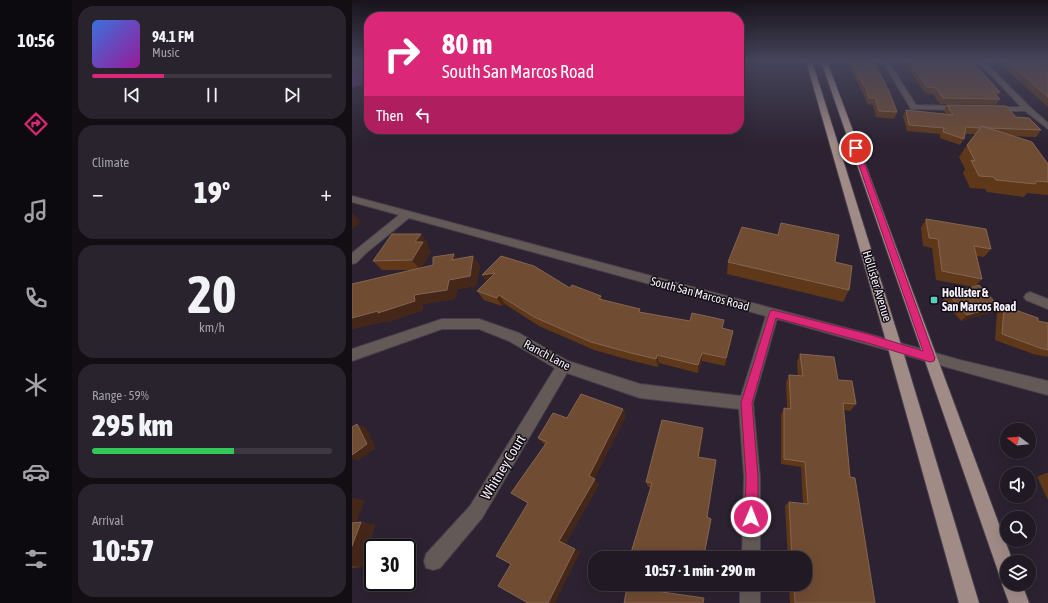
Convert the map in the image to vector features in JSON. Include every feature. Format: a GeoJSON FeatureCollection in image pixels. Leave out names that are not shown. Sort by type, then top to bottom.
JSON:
{"type":"FeatureCollection","features":[{"type":"Feature","properties":{"kind":"main road","name":"Hollister Avenue"},"geometry":{"type":"LineString","coordinates":[[817,89],[969,603]]}},
{"type":"Feature","properties":{"kind":"main road"},"geometry":{"type":"LineString","coordinates":[[834,89],[1001,555]]}},
{"type":"Feature","properties":{"kind":"main road"},"geometry":{"type":"LineString","coordinates":[[1015,591],[1019,603]]}},
{"type":"Feature","properties":{"kind":"street"},"geometry":{"type":"LineString","coordinates":[[903,89],[914,107],[969,108]]}},
{"type":"Feature","properties":{"kind":"street"},"geometry":{"type":"LineString","coordinates":[[1008,89],[1027,109],[1048,127]]}},
{"type":"Feature","properties":{"kind":"street"},"geometry":{"type":"LineString","coordinates":[[985,108],[1027,109]]}},
{"type":"Feature","properties":{"kind":"street","name":"South San Marcos Road"},"geometry":{"type":"LineString","coordinates":[[352,199],[868,339],[930,358],[1048,388]]}},
{"type":"Feature","properties":{"kind":"street"},"geometry":{"type":"LineString","coordinates":[[352,260],[373,240],[407,214]]}},
{"type":"Feature","properties":{"kind":"street"},"geometry":{"type":"LineString","coordinates":[[1030,298],[1048,304]]}},
{"type":"Feature","properties":{"kind":"street"},"geometry":{"type":"LineString","coordinates":[[751,551],[752,477],[746,403],[773,313]]}},
{"type":"Feature","properties":{"kind":"street","name":"Ranch Lane"},"geometry":{"type":"LineString","coordinates":[[352,355],[442,324],[479,324],[514,337],[564,366],[640,391],[746,403]]}},
{"type":"Feature","properties":{"kind":"street","name":"Whitney Court"},"geometry":{"type":"LineString","coordinates":[[433,561],[476,512],[564,366]]}},
{"type":"Feature","properties":{"kind":"street"},"geometry":{"type":"LineString","coordinates":[[750,591],[750,603]]}},
{"type":"Feature","properties":{"kind":"building"},"geometry":{"type":"Polygon","coordinates":[[[866,89],[888,89],[897,112],[879,111],[875,98],[869,98],[866,89]]]}},
{"type":"Feature","properties":{"kind":"building"},"geometry":{"type":"Polygon","coordinates":[[[937,89],[997,89],[1000,92],[993,92],[1000,99],[943,98],[937,89]]]}},
{"type":"Feature","properties":{"kind":"building"},"geometry":{"type":"Polygon","coordinates":[[[1039,89],[1048,89],[1048,97],[1039,89]]]}},
{"type":"Feature","properties":{"kind":"building"},"geometry":{"type":"Polygon","coordinates":[[[947,105],[1006,106],[1016,117],[1029,118],[1041,130],[988,128],[982,126],[980,128],[966,127],[964,139],[943,132],[944,128],[909,125],[906,110],[953,115],[947,105]]]}},
{"type":"Feature","properties":{"kind":"building"},"geometry":{"type":"Polygon","coordinates":[[[982,126],[1032,142],[1048,164],[1048,182],[1037,181],[1035,184],[996,180],[994,177],[979,176],[971,160],[975,161],[967,145],[982,126]]]}},
{"type":"Feature","properties":{"kind":"building"},"geometry":{"type":"Polygon","coordinates":[[[926,219],[986,229],[991,249],[974,246],[982,279],[942,271],[938,239],[929,238],[926,219]]]}},
{"type":"Feature","properties":{"kind":"building"},"geometry":{"type":"Polygon","coordinates":[[[781,223],[839,235],[835,262],[852,266],[849,290],[728,262],[742,227],[778,235],[781,223]]]}},
{"type":"Feature","properties":{"kind":"building"},"geometry":{"type":"Polygon","coordinates":[[[392,234],[421,234],[415,242],[423,242],[412,260],[373,261],[392,234]]]}},
{"type":"Feature","properties":{"kind":"building"},"geometry":{"type":"Polygon","coordinates":[[[454,254],[452,260],[473,256],[470,276],[449,280],[447,290],[414,295],[415,301],[378,313],[378,311],[352,318],[352,284],[433,265],[433,257],[454,254]]]}},
{"type":"Feature","properties":{"kind":"building"},"geometry":{"type":"Polygon","coordinates":[[[501,256],[534,266],[570,288],[572,285],[601,296],[599,299],[640,309],[639,312],[690,321],[692,313],[724,320],[722,328],[733,331],[726,358],[702,353],[698,365],[657,355],[656,359],[631,353],[591,342],[534,317],[499,295],[497,298],[477,291],[495,273],[482,275],[501,256]]]}},
{"type":"Feature","properties":{"kind":"building"},"geometry":{"type":"Polygon","coordinates":[[[979,285],[999,306],[967,315],[948,294],[979,285]]]}},
{"type":"Feature","properties":{"kind":"building"},"geometry":{"type":"Polygon","coordinates":[[[1004,306],[1038,318],[1038,321],[1048,323],[1048,350],[1002,334],[1004,306]]]}},
{"type":"Feature","properties":{"kind":"building"},"geometry":{"type":"Polygon","coordinates":[[[800,354],[834,357],[838,380],[852,381],[856,404],[843,403],[850,477],[855,478],[875,603],[795,603],[794,591],[812,591],[812,551],[792,551],[789,502],[808,504],[805,462],[784,459],[784,408],[791,409],[789,375],[803,376],[800,354]]]}},
{"type":"Feature","properties":{"kind":"building"},"geometry":{"type":"Polygon","coordinates":[[[581,394],[623,409],[589,476],[595,479],[559,541],[575,549],[548,603],[528,603],[498,586],[511,564],[496,556],[528,503],[511,493],[547,442],[538,438],[553,413],[567,418],[581,394]]]}},
{"type":"Feature","properties":{"kind":"building"},"geometry":{"type":"Polygon","coordinates":[[[662,420],[703,428],[698,457],[716,460],[707,517],[711,519],[705,551],[632,551],[652,483],[646,482],[662,420]]]}},
{"type":"Feature","properties":{"kind":"building"},"geometry":{"type":"Polygon","coordinates":[[[357,424],[367,444],[352,455],[352,427],[357,424]]]}},
{"type":"Feature","properties":{"kind":"building"},"geometry":{"type":"Polygon","coordinates":[[[361,522],[352,546],[352,523],[361,522]]]}},
{"type":"Feature","properties":{"kind":"building"},"geometry":{"type":"Polygon","coordinates":[[[626,591],[655,591],[704,598],[703,603],[624,603],[626,591]]]}},
{"type":"Feature","properties":{"kind":"place","name":"Hollister & San Marcos Road"},"geometry":{"type":"Point","coordinates":[934,300]}},
{"type":"Feature","properties":{"kind":"route"},"geometry":{"type":"LineString","coordinates":[[751,517],[752,477],[746,403],[773,313],[930,358],[881,215],[856,148]]}}]}
